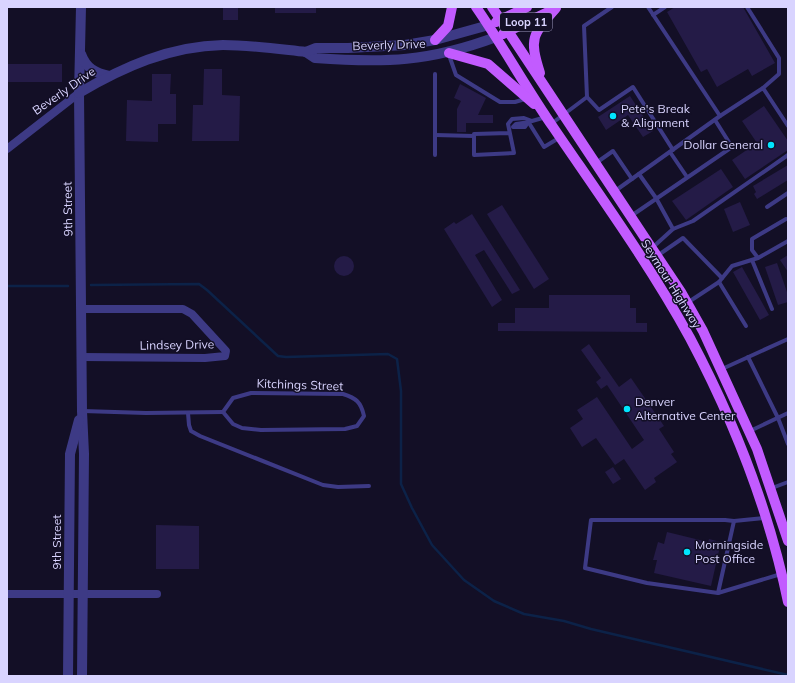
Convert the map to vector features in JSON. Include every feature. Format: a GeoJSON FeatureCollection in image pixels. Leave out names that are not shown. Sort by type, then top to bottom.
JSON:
{"type":"FeatureCollection","features":[{"type":"Feature","properties":{"kind":"main road"},"geometry":{"type":"LineString","coordinates":[[435,40],[448,26],[452,7]]}},
{"type":"Feature","properties":{"kind":"main road","name":"Seymour Highway"},"geometry":{"type":"LineString","coordinates":[[476,7],[547,118],[630,241],[666,298],[694,347],[724,408],[744,456],[785,573],[788,602]]}},
{"type":"Feature","properties":{"kind":"main road","name":"Seymour Highway"},"geometry":{"type":"LineString","coordinates":[[492,7],[596,162],[687,303],[722,369],[750,431],[771,488],[784,515],[788,541]]}},
{"type":"Feature","properties":{"kind":"main road","name":"Loop 11"},"geometry":{"type":"LineString","coordinates":[[488,25],[527,7]]}},
{"type":"Feature","properties":{"kind":"main road"},"geometry":{"type":"LineString","coordinates":[[542,83],[534,55],[534,39],[540,27],[558,8]]}},
{"type":"Feature","properties":{"kind":"main road","name":"Loop 11"},"geometry":{"type":"LineString","coordinates":[[496,37],[558,8]]}},
{"type":"Feature","properties":{"kind":"main road"},"geometry":{"type":"LineString","coordinates":[[449,53],[488,64],[528,98],[547,118]]}},
{"type":"Feature","properties":{"kind":"main road"},"geometry":{"type":"LineString","coordinates":[[630,241],[642,232]]}},
{"type":"Feature","properties":{"kind":"main road"},"geometry":{"type":"LineString","coordinates":[[694,347],[707,340]]}},
{"type":"Feature","properties":{"kind":"main road"},"geometry":{"type":"LineString","coordinates":[[744,456],[757,449]]}},
{"type":"Feature","properties":{"kind":"main road"},"geometry":{"type":"LineString","coordinates":[[766,518],[784,515]]}},
{"type":"Feature","properties":{"kind":"street","name":"9th Street"},"geometry":{"type":"LineString","coordinates":[[81,7],[79,94],[82,411],[84,454],[82,676]]}},
{"type":"Feature","properties":{"kind":"street","name":"Beverly Drive"},"geometry":{"type":"LineString","coordinates":[[7,149],[79,94],[109,76],[145,60],[175,51],[198,47],[241,46],[306,52],[316,48],[406,45],[435,40],[488,25]]}},
{"type":"Feature","properties":{"kind":"street","name":"Beverly Drive"},"geometry":{"type":"LineString","coordinates":[[306,52],[315,58],[362,61],[407,60],[449,53],[496,37]]}},
{"type":"Feature","properties":{"kind":"street"},"geometry":{"type":"LineString","coordinates":[[406,45],[407,60]]}},
{"type":"Feature","properties":{"kind":"street"},"geometry":{"type":"LineString","coordinates":[[80,52],[90,69],[99,74],[109,76]]}},
{"type":"Feature","properties":{"kind":"street","name":"Lindsey Drive"},"geometry":{"type":"LineString","coordinates":[[82,309],[183,310],[192,314],[226,351],[225,356],[205,358],[82,357]]}},
{"type":"Feature","properties":{"kind":"street","name":"9th Street"},"geometry":{"type":"LineString","coordinates":[[68,676],[70,454],[82,411]]}},
{"type":"Feature","properties":{"kind":"street"},"geometry":{"type":"LineString","coordinates":[[7,594],[157,594]]}},
{"type":"Feature","properties":{"kind":"lane"},"geometry":{"type":"LineString","coordinates":[[612,7],[584,26],[587,97],[599,110],[633,87],[687,177]]}},
{"type":"Feature","properties":{"kind":"lane"},"geometry":{"type":"LineString","coordinates":[[648,7],[720,116]]}},
{"type":"Feature","properties":{"kind":"lane"},"geometry":{"type":"LineString","coordinates":[[653,15],[665,7]]}},
{"type":"Feature","properties":{"kind":"lane"},"geometry":{"type":"LineString","coordinates":[[615,191],[720,116],[763,88],[779,74],[779,58],[747,7]]}},
{"type":"Feature","properties":{"kind":"lane"},"geometry":{"type":"LineString","coordinates":[[449,53],[456,75],[500,102],[515,102],[528,98]]}},
{"type":"Feature","properties":{"kind":"lane"},"geometry":{"type":"LineString","coordinates":[[435,74],[435,155]]}},
{"type":"Feature","properties":{"kind":"lane"},"geometry":{"type":"LineString","coordinates":[[763,88],[788,126]]}},
{"type":"Feature","properties":{"kind":"lane"},"geometry":{"type":"LineString","coordinates":[[435,135],[474,136],[474,134],[510,129],[516,124],[529,123],[564,114],[587,97]]}},
{"type":"Feature","properties":{"kind":"lane"},"geometry":{"type":"LineString","coordinates":[[474,136],[474,155],[514,153],[508,124],[512,119],[524,118],[529,123],[544,147],[560,137]]}},
{"type":"Feature","properties":{"kind":"lane"},"geometry":{"type":"LineString","coordinates":[[631,216],[732,147],[715,120]]}},
{"type":"Feature","properties":{"kind":"lane"},"geometry":{"type":"LineString","coordinates":[[596,162],[613,151],[632,179]]}},
{"type":"Feature","properties":{"kind":"lane"},"geometry":{"type":"LineString","coordinates":[[654,252],[673,229],[692,221],[788,155]]}},
{"type":"Feature","properties":{"kind":"lane"},"geometry":{"type":"LineString","coordinates":[[639,174],[656,198],[673,229]]}},
{"type":"Feature","properties":{"kind":"lane"},"geometry":{"type":"LineString","coordinates":[[767,207],[788,193]]}},
{"type":"Feature","properties":{"kind":"lane"},"geometry":{"type":"LineString","coordinates":[[758,258],[752,250],[752,238],[786,219]]}},
{"type":"Feature","properties":{"kind":"lane"},"geometry":{"type":"LineString","coordinates":[[654,252],[683,238],[722,278]]}},
{"type":"Feature","properties":{"kind":"lane"},"geometry":{"type":"LineString","coordinates":[[687,303],[719,282],[732,266],[758,258],[788,241]]}},
{"type":"Feature","properties":{"kind":"lane"},"geometry":{"type":"LineString","coordinates":[[752,260],[772,309]]}},
{"type":"Feature","properties":{"kind":"lane"},"geometry":{"type":"LineString","coordinates":[[719,282],[746,326]]}},
{"type":"Feature","properties":{"kind":"lane"},"geometry":{"type":"LineString","coordinates":[[722,369],[788,339]]}},
{"type":"Feature","properties":{"kind":"lane"},"geometry":{"type":"LineString","coordinates":[[748,357],[778,418],[788,444]]}},
{"type":"Feature","properties":{"kind":"lane","name":"Kitchings Street"},"geometry":{"type":"LineString","coordinates":[[251,393],[336,394],[354,398],[362,404],[364,416],[357,426],[345,429],[261,430],[242,428],[233,424],[223,412],[233,398],[251,393]]}},
{"type":"Feature","properties":{"kind":"lane"},"geometry":{"type":"LineString","coordinates":[[82,411],[223,412]]}},
{"type":"Feature","properties":{"kind":"lane"},"geometry":{"type":"LineString","coordinates":[[188,412],[191,432],[200,436],[322,485],[338,487],[370,486]]}},
{"type":"Feature","properties":{"kind":"lane"},"geometry":{"type":"LineString","coordinates":[[750,431],[788,413]]}},
{"type":"Feature","properties":{"kind":"lane"},"geometry":{"type":"LineString","coordinates":[[771,488],[788,482]]}},
{"type":"Feature","properties":{"kind":"lane"},"geometry":{"type":"LineString","coordinates":[[766,518],[734,521],[591,520],[586,568],[647,583],[718,593],[785,573]]}},
{"type":"Feature","properties":{"kind":"lane"},"geometry":{"type":"LineString","coordinates":[[718,593],[734,521]]}},
{"type":"Feature","properties":{"kind":"building"},"geometry":{"type":"Polygon","coordinates":[[[223,7],[238,7],[238,20],[223,20],[223,7]]]}},
{"type":"Feature","properties":{"kind":"building"},"geometry":{"type":"Polygon","coordinates":[[[275,7],[316,7],[316,13],[275,13],[275,7]]]}},
{"type":"Feature","properties":{"kind":"building"},"geometry":{"type":"Polygon","coordinates":[[[675,7],[743,7],[775,63],[752,76],[748,69],[717,87],[707,69],[701,72],[667,12],[675,7]]]}},
{"type":"Feature","properties":{"kind":"building"},"geometry":{"type":"Polygon","coordinates":[[[7,64],[62,64],[62,82],[7,82],[7,64]]]}},
{"type":"Feature","properties":{"kind":"building"},"geometry":{"type":"Polygon","coordinates":[[[204,69],[222,69],[222,95],[240,96],[239,141],[192,141],[193,105],[203,105],[204,69]]]}},
{"type":"Feature","properties":{"kind":"building"},"geometry":{"type":"Polygon","coordinates":[[[152,74],[171,74],[170,94],[176,94],[176,124],[158,124],[158,142],[126,141],[127,100],[152,101],[152,74]]]}},
{"type":"Feature","properties":{"kind":"building"},"geometry":{"type":"Polygon","coordinates":[[[460,84],[486,98],[478,115],[493,115],[493,123],[466,123],[466,132],[457,132],[457,109],[461,101],[454,98],[460,84]]]}},
{"type":"Feature","properties":{"kind":"building","name":"Pete's Break & Alignment"},"geometry":{"type":"Polygon","coordinates":[[[630,96],[653,131],[643,137],[628,115],[606,130],[598,117],[630,96]]]}},
{"type":"Feature","properties":{"kind":"building","name":"Dollar General"},"geometry":{"type":"Polygon","coordinates":[[[764,106],[788,141],[788,150],[745,179],[732,160],[757,143],[742,121],[764,106]]]}},
{"type":"Feature","properties":{"kind":"building"},"geometry":{"type":"Polygon","coordinates":[[[788,165],[788,180],[757,199],[754,194],[756,192],[753,186],[788,165]]]}},
{"type":"Feature","properties":{"kind":"building"},"geometry":{"type":"Polygon","coordinates":[[[721,169],[733,187],[686,220],[672,201],[721,169]]]}},
{"type":"Feature","properties":{"kind":"building"},"geometry":{"type":"Polygon","coordinates":[[[740,202],[750,225],[733,232],[724,209],[740,202]]]}},
{"type":"Feature","properties":{"kind":"building"},"geometry":{"type":"Polygon","coordinates":[[[502,205],[549,279],[534,289],[487,214],[502,205]]]}},
{"type":"Feature","properties":{"kind":"building"},"geometry":{"type":"Polygon","coordinates":[[[472,214],[520,290],[512,294],[484,250],[475,255],[502,300],[492,307],[444,229],[454,222],[456,224],[472,214]]]}},
{"type":"Feature","properties":{"kind":"building"},"geometry":{"type":"Polygon","coordinates":[[[788,255],[788,272],[780,260],[788,255]]]}},
{"type":"Feature","properties":{"kind":"building"},"geometry":{"type":"Polygon","coordinates":[[[344,256],[351,259],[354,266],[351,273],[344,276],[337,273],[334,266],[337,259],[344,256]]]}},
{"type":"Feature","properties":{"kind":"building"},"geometry":{"type":"Polygon","coordinates":[[[777,263],[788,295],[788,302],[778,305],[765,267],[777,263]]]}},
{"type":"Feature","properties":{"kind":"building"},"geometry":{"type":"Polygon","coordinates":[[[742,267],[769,315],[760,320],[733,272],[742,267]]]}},
{"type":"Feature","properties":{"kind":"building"},"geometry":{"type":"Polygon","coordinates":[[[549,295],[630,295],[630,308],[636,308],[636,323],[647,323],[647,332],[498,331],[498,323],[515,323],[515,308],[549,308],[549,295]]]}},
{"type":"Feature","properties":{"kind":"building"},"geometry":{"type":"Polygon","coordinates":[[[589,344],[619,387],[631,378],[664,426],[659,429],[674,452],[671,454],[677,462],[654,478],[656,482],[645,490],[624,459],[615,465],[596,438],[582,447],[570,428],[583,419],[577,410],[597,397],[632,449],[644,440],[607,385],[601,389],[596,382],[601,378],[581,350],[589,344]]]}},
{"type":"Feature","properties":{"kind":"building"},"geometry":{"type":"Polygon","coordinates":[[[613,467],[621,479],[613,484],[605,472],[613,467]]]}},
{"type":"Feature","properties":{"kind":"building"},"geometry":{"type":"Polygon","coordinates":[[[156,525],[199,526],[199,569],[156,569],[156,525]]]}},
{"type":"Feature","properties":{"kind":"building","name":"Morningside Post Office"},"geometry":{"type":"Polygon","coordinates":[[[667,532],[708,542],[709,539],[721,542],[711,586],[654,573],[657,560],[653,560],[658,542],[664,544],[667,532]]]}},
{"type":"Feature","properties":{"kind":"waterway"},"geometry":{"type":"LineString","coordinates":[[91,285],[199,284],[278,356],[388,354],[397,359],[401,391],[401,484],[432,545],[464,580],[494,601],[524,614],[564,621],[591,629],[788,675]]}},
{"type":"Feature","properties":{"kind":"waterway"},"geometry":{"type":"LineString","coordinates":[[7,286],[68,286]]}},
{"type":"Feature","properties":{"kind":"place","name":"Pete's Break & Alignment"},"geometry":{"type":"Point","coordinates":[613,116]}},
{"type":"Feature","properties":{"kind":"place","name":"Dollar General"},"geometry":{"type":"Point","coordinates":[771,145]}},
{"type":"Feature","properties":{"kind":"place","name":"Denver Alternative Center"},"geometry":{"type":"Point","coordinates":[627,409]}},
{"type":"Feature","properties":{"kind":"place","name":"Morningside Post Office"},"geometry":{"type":"Point","coordinates":[687,552]}}]}
